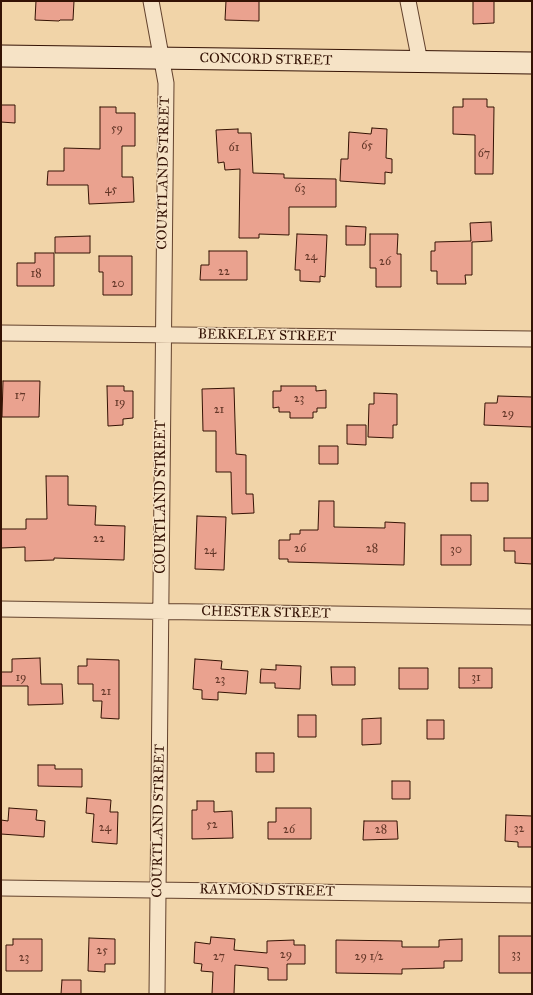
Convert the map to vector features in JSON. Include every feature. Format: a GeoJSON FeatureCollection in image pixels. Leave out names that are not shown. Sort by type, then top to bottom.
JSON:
{"type":"FeatureCollection","features":[{"type":"Feature","properties":{"kind":"main road","name":"CONCORD STREET"},"geometry":{"type":"LineString","coordinates":[[1,56],[532,63]]}},
{"type":"Feature","properties":{"kind":"street","name":"COURTLAND STREET"},"geometry":{"type":"LineString","coordinates":[[150,1],[166,83],[162,334],[157,994]]}},
{"type":"Feature","properties":{"kind":"street"},"geometry":{"type":"LineString","coordinates":[[408,1],[420,62]]}},
{"type":"Feature","properties":{"kind":"street","name":"BERKELEY STREET"},"geometry":{"type":"LineString","coordinates":[[1,333],[532,339]]}},
{"type":"Feature","properties":{"kind":"street","name":"CHESTER STREET"},"geometry":{"type":"LineString","coordinates":[[1,609],[532,617]]}},
{"type":"Feature","properties":{"kind":"street","name":"RAYMOND STREET"},"geometry":{"type":"LineString","coordinates":[[1,888],[532,895]]}},
{"type":"Feature","properties":{"kind":"building"},"geometry":{"type":"Polygon","coordinates":[[[36,1],[74,1],[73,20],[35,20],[36,1]]]}},
{"type":"Feature","properties":{"kind":"building"},"geometry":{"type":"Polygon","coordinates":[[[226,1],[259,1],[259,21],[225,20],[226,1]]]}},
{"type":"Feature","properties":{"kind":"building"},"geometry":{"type":"Polygon","coordinates":[[[473,1],[494,1],[494,23],[473,24],[473,1]]]}},
{"type":"Feature","properties":{"kind":"building"},"geometry":{"type":"Polygon","coordinates":[[[463,99],[487,99],[487,107],[494,107],[493,174],[475,174],[475,135],[453,134],[453,107],[463,107],[463,99]]]}},
{"type":"Feature","properties":{"kind":"building"},"geometry":{"type":"Polygon","coordinates":[[[1,105],[15,105],[15,123],[1,122],[1,105]]]}},
{"type":"Feature","properties":{"kind":"building"},"geometry":{"type":"Polygon","coordinates":[[[100,107],[116,107],[116,113],[135,113],[135,146],[122,146],[122,177],[133,177],[134,202],[89,204],[88,185],[47,185],[48,171],[64,171],[64,148],[100,149],[100,107]]]}},
{"type":"Feature","properties":{"kind":"building"},"geometry":{"type":"Polygon","coordinates":[[[372,128],[387,129],[386,158],[392,159],[392,173],[385,172],[385,184],[340,181],[341,159],[348,159],[349,132],[371,134],[372,128]]]}},
{"type":"Feature","properties":{"kind":"building"},"geometry":{"type":"Polygon","coordinates":[[[238,129],[238,133],[251,133],[253,173],[284,174],[284,178],[336,179],[336,207],[289,207],[289,235],[259,234],[259,238],[239,238],[240,169],[225,170],[224,162],[218,163],[216,130],[238,129]]]}},
{"type":"Feature","properties":{"kind":"building"},"geometry":{"type":"Polygon","coordinates":[[[491,222],[492,241],[472,242],[472,275],[465,275],[466,284],[437,284],[437,271],[431,271],[431,251],[435,251],[435,242],[471,241],[470,223],[491,222]]]}},
{"type":"Feature","properties":{"kind":"building"},"geometry":{"type":"Polygon","coordinates":[[[346,226],[366,227],[365,245],[346,245],[346,226]]]}},
{"type":"Feature","properties":{"kind":"building"},"geometry":{"type":"Polygon","coordinates":[[[297,234],[327,235],[325,277],[320,276],[320,282],[300,281],[300,270],[295,270],[297,234]]]}},
{"type":"Feature","properties":{"kind":"building"},"geometry":{"type":"Polygon","coordinates":[[[370,234],[398,234],[397,254],[401,254],[401,287],[376,287],[376,268],[370,268],[370,234]]]}},
{"type":"Feature","properties":{"kind":"building"},"geometry":{"type":"Polygon","coordinates":[[[90,236],[90,253],[55,253],[55,237],[90,236]]]}},
{"type":"Feature","properties":{"kind":"building"},"geometry":{"type":"Polygon","coordinates":[[[209,251],[247,251],[247,280],[200,280],[201,265],[209,265],[209,251]]]}},
{"type":"Feature","properties":{"kind":"building"},"geometry":{"type":"Polygon","coordinates":[[[35,253],[54,253],[54,286],[17,286],[17,263],[35,263],[35,253]]]}},
{"type":"Feature","properties":{"kind":"building"},"geometry":{"type":"Polygon","coordinates":[[[99,256],[132,256],[132,295],[103,295],[103,272],[99,272],[99,256]]]}},
{"type":"Feature","properties":{"kind":"building"},"geometry":{"type":"Polygon","coordinates":[[[3,381],[40,381],[39,417],[2,417],[3,381]]]}},
{"type":"Feature","properties":{"kind":"building"},"geometry":{"type":"Polygon","coordinates":[[[107,386],[124,386],[124,391],[133,391],[133,418],[123,419],[123,425],[108,426],[107,386]]]}},
{"type":"Feature","properties":{"kind":"building"},"geometry":{"type":"Polygon","coordinates":[[[281,386],[316,386],[316,391],[326,390],[326,408],[317,408],[317,412],[313,412],[313,418],[290,418],[290,412],[279,412],[279,407],[273,408],[273,391],[281,391],[281,386]]]}},
{"type":"Feature","properties":{"kind":"building"},"geometry":{"type":"Polygon","coordinates":[[[234,388],[236,454],[246,455],[246,494],[253,494],[254,513],[232,514],[231,472],[216,472],[216,431],[203,431],[202,389],[234,388]]]}},
{"type":"Feature","properties":{"kind":"building"},"geometry":{"type":"Polygon","coordinates":[[[374,393],[397,394],[397,425],[393,425],[393,438],[368,437],[369,404],[374,404],[374,393]]]}},
{"type":"Feature","properties":{"kind":"building"},"geometry":{"type":"Polygon","coordinates":[[[498,396],[532,397],[532,427],[484,425],[485,403],[497,403],[498,396]]]}},
{"type":"Feature","properties":{"kind":"building"},"geometry":{"type":"Polygon","coordinates":[[[347,425],[366,425],[366,445],[347,444],[347,425]]]}},
{"type":"Feature","properties":{"kind":"building"},"geometry":{"type":"Polygon","coordinates":[[[319,446],[338,446],[338,464],[319,464],[319,446]]]}},
{"type":"Feature","properties":{"kind":"building"},"geometry":{"type":"Polygon","coordinates":[[[46,476],[68,476],[68,505],[96,506],[95,525],[125,526],[124,560],[54,558],[54,560],[25,561],[25,547],[1,548],[1,529],[26,529],[26,519],[47,519],[46,476]]]}},
{"type":"Feature","properties":{"kind":"building"},"geometry":{"type":"Polygon","coordinates":[[[471,483],[488,483],[488,501],[471,501],[471,483]]]}},
{"type":"Feature","properties":{"kind":"building"},"geometry":{"type":"Polygon","coordinates":[[[319,501],[334,501],[334,527],[385,528],[385,522],[405,523],[404,565],[288,562],[288,559],[279,559],[279,540],[290,540],[290,534],[300,534],[300,530],[318,530],[319,501]]]}},
{"type":"Feature","properties":{"kind":"building"},"geometry":{"type":"Polygon","coordinates":[[[197,516],[226,517],[224,570],[195,569],[197,516]]]}},
{"type":"Feature","properties":{"kind":"building"},"geometry":{"type":"Polygon","coordinates":[[[441,535],[471,535],[471,565],[441,565],[441,535]]]}},
{"type":"Feature","properties":{"kind":"building"},"geometry":{"type":"Polygon","coordinates":[[[504,538],[532,538],[532,564],[515,563],[515,551],[504,551],[504,538]]]}},
{"type":"Feature","properties":{"kind":"building"},"geometry":{"type":"Polygon","coordinates":[[[40,658],[41,684],[62,684],[63,704],[28,705],[28,686],[1,686],[1,672],[12,672],[12,659],[40,658]]]}},
{"type":"Feature","properties":{"kind":"building"},"geometry":{"type":"Polygon","coordinates":[[[87,659],[119,660],[119,719],[101,718],[102,701],[93,701],[93,684],[78,684],[78,666],[87,666],[87,659]]]}},
{"type":"Feature","properties":{"kind":"building"},"geometry":{"type":"Polygon","coordinates":[[[195,659],[222,661],[221,669],[248,671],[246,694],[218,692],[218,700],[202,699],[202,690],[193,689],[195,659]]]}},
{"type":"Feature","properties":{"kind":"building"},"geometry":{"type":"Polygon","coordinates":[[[276,665],[301,666],[300,689],[275,688],[275,683],[260,683],[261,669],[276,670],[276,665]]]}},
{"type":"Feature","properties":{"kind":"building"},"geometry":{"type":"Polygon","coordinates":[[[331,667],[355,667],[355,685],[332,685],[331,667]]]}},
{"type":"Feature","properties":{"kind":"building"},"geometry":{"type":"Polygon","coordinates":[[[399,668],[428,668],[428,689],[399,689],[399,668]]]}},
{"type":"Feature","properties":{"kind":"building"},"geometry":{"type":"Polygon","coordinates":[[[459,668],[492,668],[492,688],[459,688],[459,668]]]}},
{"type":"Feature","properties":{"kind":"building"},"geometry":{"type":"Polygon","coordinates":[[[298,715],[316,715],[316,737],[298,737],[298,715]]]}},
{"type":"Feature","properties":{"kind":"building"},"geometry":{"type":"Polygon","coordinates":[[[381,718],[381,744],[362,745],[362,719],[381,718]]]}},
{"type":"Feature","properties":{"kind":"building"},"geometry":{"type":"Polygon","coordinates":[[[427,720],[444,720],[444,739],[427,739],[427,720]]]}},
{"type":"Feature","properties":{"kind":"building"},"geometry":{"type":"Polygon","coordinates":[[[256,753],[274,753],[274,772],[256,772],[256,753]]]}},
{"type":"Feature","properties":{"kind":"building"},"geometry":{"type":"Polygon","coordinates":[[[38,765],[55,765],[55,769],[82,769],[82,787],[38,786],[38,765]]]}},
{"type":"Feature","properties":{"kind":"building"},"geometry":{"type":"Polygon","coordinates":[[[392,781],[410,781],[410,799],[392,799],[392,781]]]}},
{"type":"Feature","properties":{"kind":"building"},"geometry":{"type":"Polygon","coordinates":[[[87,798],[111,800],[110,812],[118,812],[117,844],[92,842],[94,814],[86,813],[87,798]]]}},
{"type":"Feature","properties":{"kind":"building"},"geometry":{"type":"Polygon","coordinates":[[[197,801],[214,801],[214,812],[232,811],[233,838],[192,839],[192,810],[197,810],[197,801]]]}},
{"type":"Feature","properties":{"kind":"building"},"geometry":{"type":"Polygon","coordinates":[[[9,808],[37,810],[36,820],[45,821],[44,837],[1,834],[1,820],[8,821],[9,808]]]}},
{"type":"Feature","properties":{"kind":"building"},"geometry":{"type":"Polygon","coordinates":[[[276,808],[311,808],[311,839],[268,839],[268,822],[276,822],[276,808]]]}},
{"type":"Feature","properties":{"kind":"building"},"geometry":{"type":"Polygon","coordinates":[[[506,815],[532,816],[532,847],[518,847],[518,842],[505,841],[506,815]]]}},
{"type":"Feature","properties":{"kind":"building"},"geometry":{"type":"Polygon","coordinates":[[[364,821],[397,821],[398,839],[363,840],[364,821]]]}},
{"type":"Feature","properties":{"kind":"building"},"geometry":{"type":"Polygon","coordinates":[[[499,936],[532,936],[532,973],[499,973],[499,936]]]}},
{"type":"Feature","properties":{"kind":"building"},"geometry":{"type":"Polygon","coordinates":[[[211,937],[235,939],[234,950],[267,953],[267,941],[294,940],[294,945],[305,945],[305,964],[287,964],[287,980],[268,980],[268,968],[235,965],[234,994],[212,994],[213,972],[201,971],[202,964],[194,963],[195,942],[210,944],[211,937]]]}},
{"type":"Feature","properties":{"kind":"building"},"geometry":{"type":"Polygon","coordinates":[[[89,938],[115,939],[115,964],[105,964],[105,972],[88,971],[89,938]]]}},
{"type":"Feature","properties":{"kind":"building"},"geometry":{"type":"Polygon","coordinates":[[[13,939],[42,939],[42,971],[6,971],[6,945],[13,945],[13,939]]]}},
{"type":"Feature","properties":{"kind":"building"},"geometry":{"type":"Polygon","coordinates":[[[462,939],[462,961],[444,961],[444,968],[402,969],[402,974],[336,973],[336,940],[402,941],[402,947],[439,947],[439,940],[462,939]]]}},
{"type":"Feature","properties":{"kind":"building"},"geometry":{"type":"Polygon","coordinates":[[[62,980],[81,980],[81,994],[61,994],[62,980]]]}}]}
